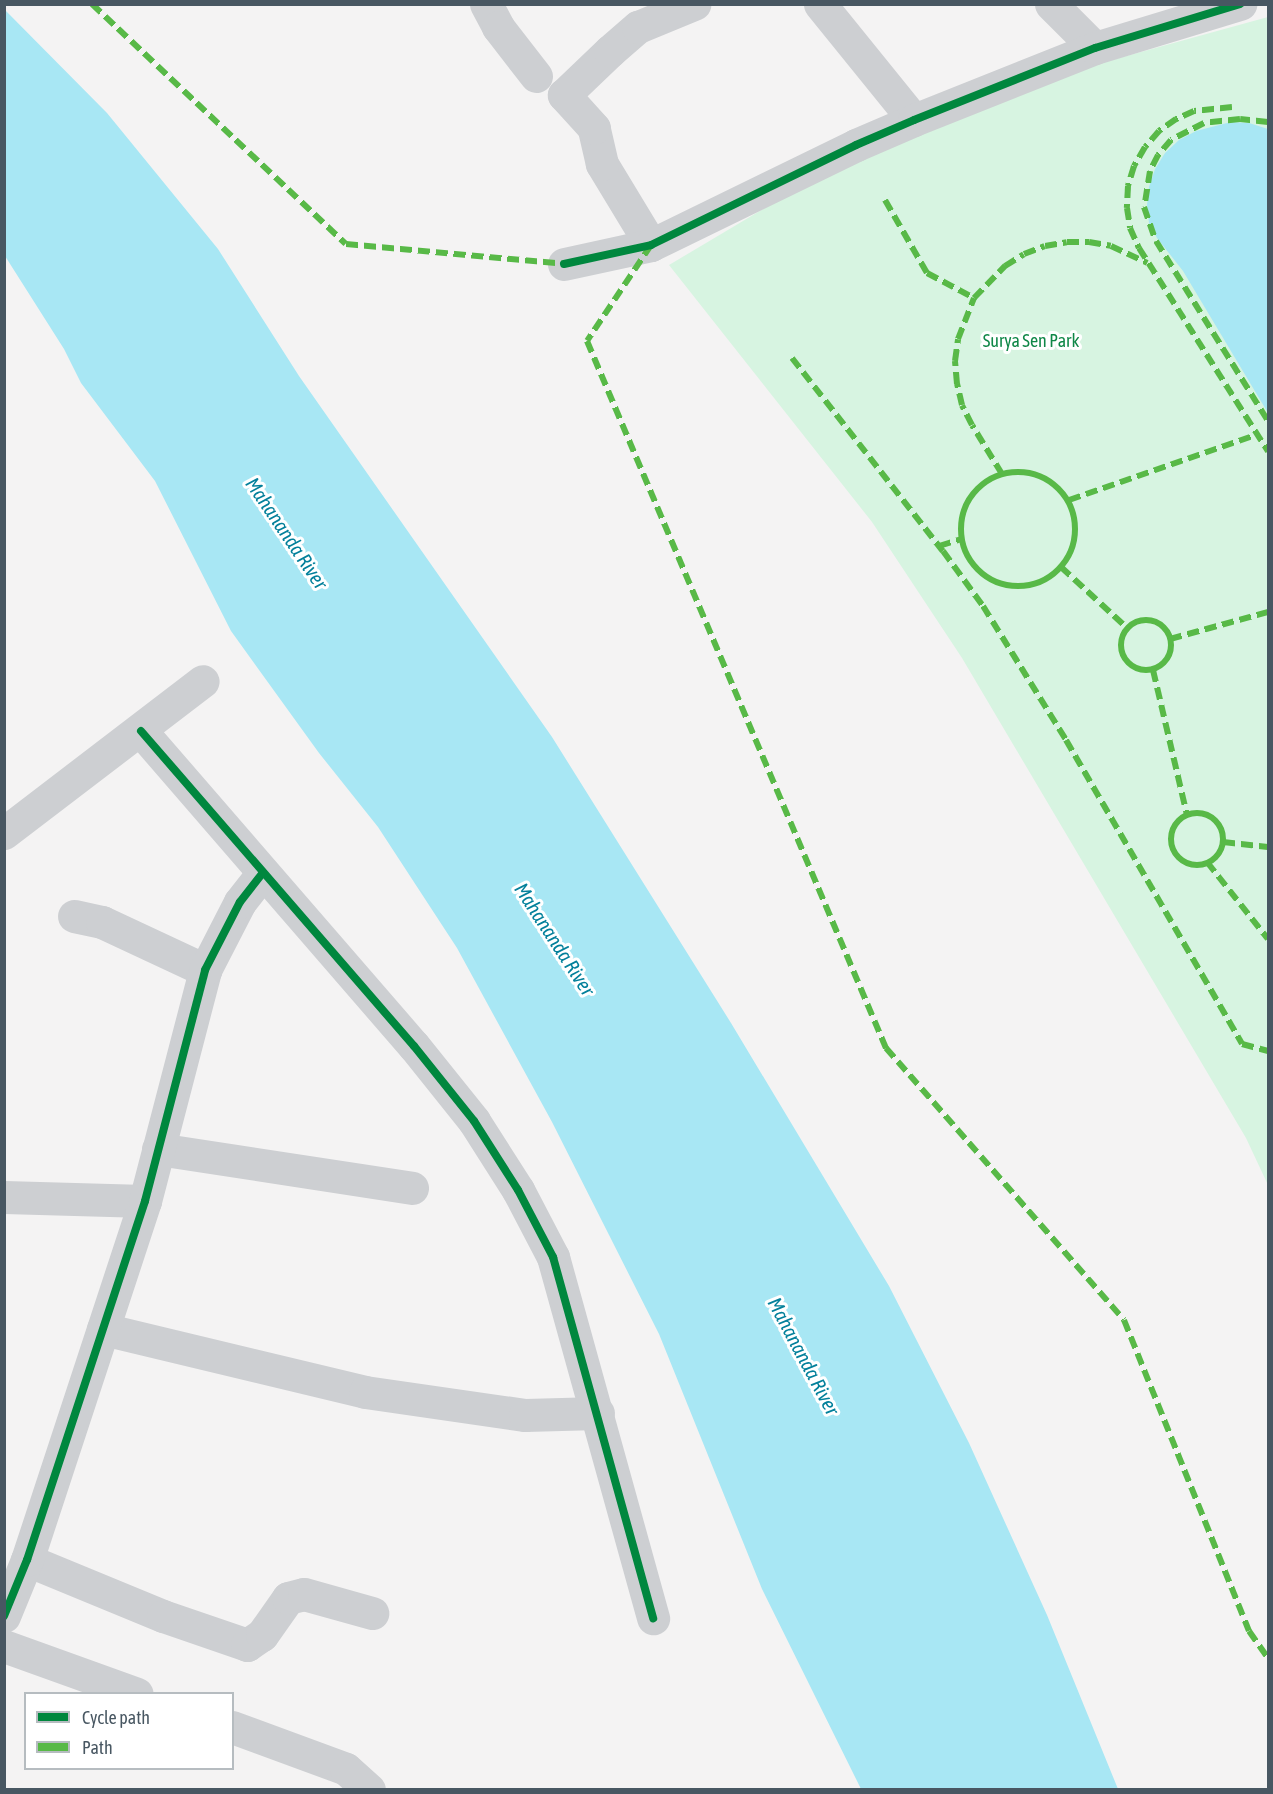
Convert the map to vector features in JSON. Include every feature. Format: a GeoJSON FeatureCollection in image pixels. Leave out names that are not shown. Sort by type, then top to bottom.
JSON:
{"type":"FeatureCollection","features":[{"type":"Feature","properties":{"kind":"street"},"geometry":{"type":"LineString","coordinates":[[486,4],[498,27],[536,76]]}},
{"type":"Feature","properties":{"kind":"street"},"geometry":{"type":"LineString","coordinates":[[820,4],[914,120]]}},
{"type":"Feature","properties":{"kind":"street"},"geometry":{"type":"LineString","coordinates":[[1052,4],[1095,48]]}},
{"type":"Feature","properties":{"kind":"street"},"geometry":{"type":"LineString","coordinates":[[564,264],[651,245],[856,145],[914,120],[1095,48],[1240,4]]}},
{"type":"Feature","properties":{"kind":"street"},"geometry":{"type":"LineString","coordinates":[[651,245],[602,164],[594,128],[564,95],[609,51],[638,27],[691,5]]}},
{"type":"Feature","properties":{"kind":"street"},"geometry":{"type":"LineString","coordinates":[[4,833],[141,731],[203,681]]}},
{"type":"Feature","properties":{"kind":"street"},"geometry":{"type":"LineString","coordinates":[[141,731],[414,1046],[474,1121],[518,1190],[553,1257],[653,1618]]}},
{"type":"Feature","properties":{"kind":"street"},"geometry":{"type":"LineString","coordinates":[[4,1616],[27,1560],[145,1201],[205,970],[240,902],[263,873]]}},
{"type":"Feature","properties":{"kind":"street"},"geometry":{"type":"LineString","coordinates":[[74,916],[102,922],[205,970]]}},
{"type":"Feature","properties":{"kind":"street"},"geometry":{"type":"LineString","coordinates":[[159,1149],[412,1188]]}},
{"type":"Feature","properties":{"kind":"street"},"geometry":{"type":"LineString","coordinates":[[4,1197],[145,1201]]}},
{"type":"Feature","properties":{"kind":"street"},"geometry":{"type":"LineString","coordinates":[[103,1329],[365,1392],[525,1415],[598,1413]]}},
{"type":"Feature","properties":{"kind":"street"},"geometry":{"type":"LineString","coordinates":[[27,1560],[163,1616],[247,1645],[262,1635],[288,1598],[304,1594],[372,1613]]}},
{"type":"Feature","properties":{"kind":"street"},"geometry":{"type":"LineString","coordinates":[[4,1646],[131,1692]]}},
{"type":"Feature","properties":{"kind":"street"},"geometry":{"type":"LineString","coordinates":[[234,1728],[346,1769],[369,1790]]}},
{"type":"Feature","properties":{"kind":"green space","name":"Surya Sen Park"},"geometry":{"type":"Polygon","coordinates":[[[1268,17],[1268,1185],[1246,1138],[962,658],[872,522],[669,265],[797,189],[926,126],[1079,69],[1268,17]]]}},
{"type":"Feature","properties":{"kind":"water","name":"Mahananda River"},"geometry":{"type":"Polygon","coordinates":[[[5,10],[107,113],[218,249],[299,376],[552,737],[731,1023],[889,1286],[969,1443],[1047,1615],[1118,1789],[861,1789],[762,1589],[659,1334],[552,1122],[457,948],[378,827],[319,753],[231,631],[155,481],[81,383],[64,349],[5,256],[5,10]]]}},
{"type":"Feature","properties":{"kind":"water"},"geometry":{"type":"Polygon","coordinates":[[[1231,122],[1249,123],[1268,129],[1268,413],[1183,271],[1157,238],[1149,223],[1147,205],[1149,187],[1155,169],[1165,153],[1179,140],[1196,131],[1231,122]]]}},
{"type":"Feature","properties":{"kind":"marked path"},"geometry":{"type":"LineString","coordinates":[[92,4],[346,244],[564,264]]}},
{"type":"Feature","properties":{"kind":"marked path"},"geometry":{"type":"LineString","coordinates":[[1232,107],[1194,111],[1176,119],[1159,131],[1145,147],[1134,166],[1128,186],[1127,208],[1130,228],[1139,248],[1268,451]]}},
{"type":"Feature","properties":{"kind":"marked path"},"geometry":{"type":"LineString","coordinates":[[1268,122],[1240,119],[1204,123],[1171,140],[1158,155],[1150,171],[1144,207],[1156,241],[1268,421]]}},
{"type":"Feature","properties":{"kind":"marked path"},"geometry":{"type":"LineString","coordinates":[[885,200],[927,273],[974,298]]}},
{"type":"Feature","properties":{"kind":"marked path"},"geometry":{"type":"LineString","coordinates":[[1002,474],[972,425],[962,405],[957,384],[955,361],[958,339],[974,298],[1005,266],[1024,254],[1045,246],[1067,242],[1089,242],[1111,246],[1147,263]]}},
{"type":"Feature","properties":{"kind":"marked path"},"geometry":{"type":"LineString","coordinates":[[651,245],[587,341],[886,1048],[1124,1320],[1249,1631],[1268,1658]]}},
{"type":"Feature","properties":{"kind":"marked path"},"geometry":{"type":"LineString","coordinates":[[792,358],[943,551],[983,606],[1066,740],[1242,1044],[1268,1051]]}},
{"type":"Feature","properties":{"kind":"marked path"},"geometry":{"type":"LineString","coordinates":[[1069,500],[1258,434]]}},
{"type":"Feature","properties":{"kind":"marked path"},"geometry":{"type":"LineString","coordinates":[[1018,472],[1040,476],[1059,488],[1071,507],[1075,529],[1071,551],[1059,570],[1040,582],[1018,586],[996,582],[977,570],[965,551],[961,529],[965,507],[977,488],[996,476],[1018,472]]}},
{"type":"Feature","properties":{"kind":"marked path"},"geometry":{"type":"LineString","coordinates":[[939,546],[962,539]]}},
{"type":"Feature","properties":{"kind":"marked path"},"geometry":{"type":"LineString","coordinates":[[1061,567],[1127,628]]}},
{"type":"Feature","properties":{"kind":"marked path"},"geometry":{"type":"LineString","coordinates":[[1170,639],[1268,612]]}},
{"type":"Feature","properties":{"kind":"marked path"},"geometry":{"type":"LineString","coordinates":[[1141,620],[1151,620],[1164,627],[1171,640],[1171,645],[1171,650],[1164,663],[1151,670],[1141,670],[1132,666],[1125,659],[1121,650],[1121,640],[1125,631],[1132,624],[1141,620]]}},
{"type":"Feature","properties":{"kind":"marked path"},"geometry":{"type":"LineString","coordinates":[[1153,670],[1187,815]]}},
{"type":"Feature","properties":{"kind":"marked path"},"geometry":{"type":"LineString","coordinates":[[1197,813],[1207,815],[1215,821],[1221,829],[1223,839],[1221,849],[1215,857],[1207,863],[1197,865],[1187,863],[1179,857],[1173,849],[1171,839],[1173,829],[1179,821],[1187,815],[1197,813]]}},
{"type":"Feature","properties":{"kind":"marked path"},"geometry":{"type":"LineString","coordinates":[[1223,842],[1268,847]]}},
{"type":"Feature","properties":{"kind":"marked path"},"geometry":{"type":"LineString","coordinates":[[1207,862],[1268,939]]}},
{"type":"Feature","properties":{"kind":"cycle path"},"geometry":{"type":"LineString","coordinates":[[564,264],[651,245],[856,145],[914,120],[1095,48],[1240,4]]}},
{"type":"Feature","properties":{"kind":"cycle path"},"geometry":{"type":"LineString","coordinates":[[141,731],[414,1046],[474,1121],[518,1190],[553,1257],[653,1618]]}},
{"type":"Feature","properties":{"kind":"cycle path"},"geometry":{"type":"LineString","coordinates":[[4,1616],[27,1560],[145,1201],[205,970],[240,902],[263,873]]}}]}
